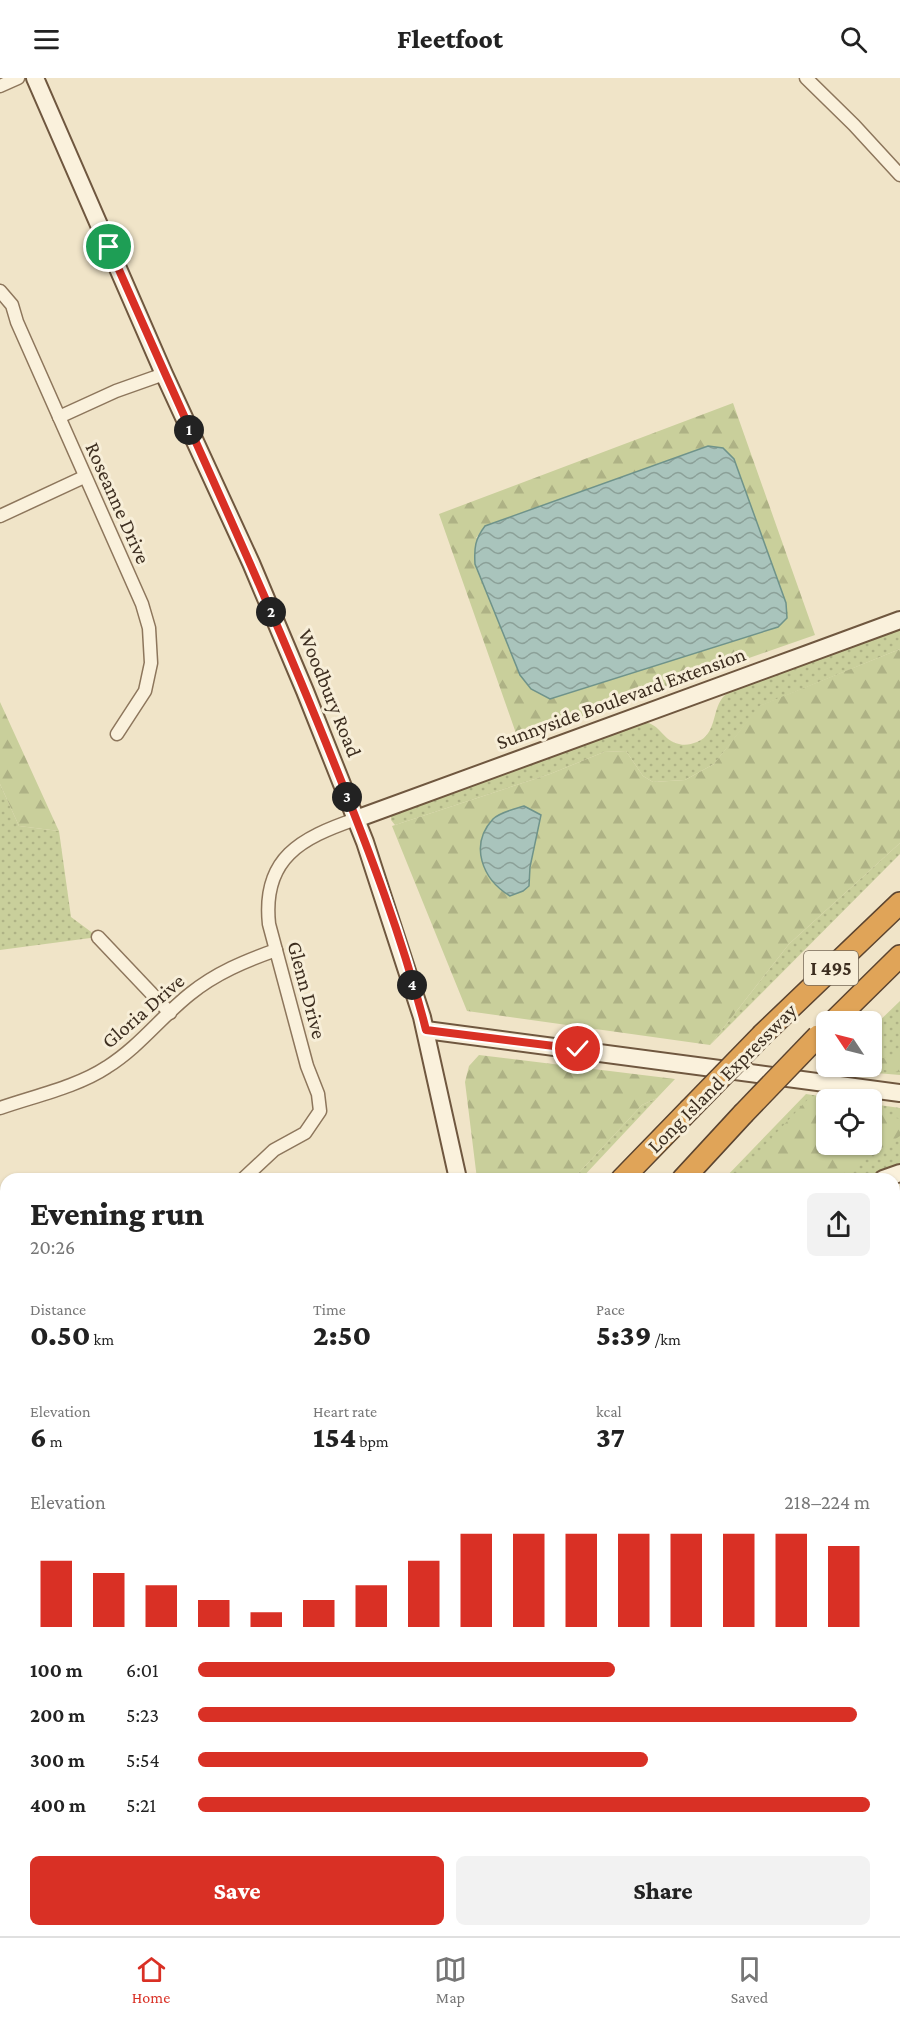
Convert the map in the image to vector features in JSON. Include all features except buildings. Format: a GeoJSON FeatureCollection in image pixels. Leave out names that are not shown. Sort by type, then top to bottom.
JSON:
{"type":"FeatureCollection","features":[{"type":"Feature","properties":{"kind":"highway","name":"Long Island Expressway"},"geometry":{"type":"LineString","coordinates":[[628,1173],[763,1034],[900,903]]}},
{"type":"Feature","properties":{"kind":"highway","name":"Long Island Expressway"},"geometry":{"type":"LineString","coordinates":[[844,1011],[900,956]]}},
{"type":"Feature","properties":{"kind":"highway","name":"Long Island Expressway"},"geometry":{"type":"LineString","coordinates":[[689,1173],[816,1038]]}},
{"type":"Feature","properties":{"kind":"main road","name":"Woodbury Road"},"geometry":{"type":"LineString","coordinates":[[35,78],[164,374],[251,564],[306,691],[356,819],[382,888],[426,1030],[457,1173]]}},
{"type":"Feature","properties":{"kind":"main road","name":"Sunnyside Boulevard Extension"},"geometry":{"type":"LineString","coordinates":[[356,819],[900,620]]}},
{"type":"Feature","properties":{"kind":"main road"},"geometry":{"type":"LineString","coordinates":[[426,1030],[900,1093]]}},
{"type":"Feature","properties":{"kind":"street"},"geometry":{"type":"LineString","coordinates":[[0,86],[18,78]]}},
{"type":"Feature","properties":{"kind":"street"},"geometry":{"type":"LineString","coordinates":[[806,78],[900,175]]}},
{"type":"Feature","properties":{"kind":"street","name":"Roseanne Drive"},"geometry":{"type":"LineString","coordinates":[[0,291],[12,304],[17,322],[141,604],[151,644],[151,663],[145,691],[117,734]]}},
{"type":"Feature","properties":{"kind":"street"},"geometry":{"type":"LineString","coordinates":[[59,417],[116,391],[164,374]]}},
{"type":"Feature","properties":{"kind":"street"},"geometry":{"type":"LineString","coordinates":[[0,516],[84,477]]}},
{"type":"Feature","properties":{"kind":"street","name":"Glenn Drive"},"geometry":{"type":"LineString","coordinates":[[249,1173],[274,1150],[305,1133],[320,1111],[318,1094],[307,1066],[276,950],[267,907],[269,889],[275,873],[288,855],[307,840],[330,828],[356,819]]}},
{"type":"Feature","properties":{"kind":"street"},"geometry":{"type":"LineString","coordinates":[[98,937],[170,1013]]}},
{"type":"Feature","properties":{"kind":"street","name":"Gloria Drive"},"geometry":{"type":"LineString","coordinates":[[1,1104],[64,1086],[105,1069],[130,1051],[189,994],[237,964],[276,950]]}},
{"type":"Feature","properties":{"kind":"green space"},"geometry":{"type":"Polygon","coordinates":[[[733,403],[815,635],[518,739],[439,514],[733,403]],[[708,446],[485,526],[476,538],[786,603],[734,459],[723,448],[708,446]]]}},
{"type":"Feature","properties":{"kind":"green space"},"geometry":{"type":"Polygon","coordinates":[[[900,629],[900,649],[760,706],[714,764],[685,780],[653,782],[643,776],[626,751],[604,752],[550,774],[395,825],[391,820],[391,816],[645,722],[655,726],[674,742],[684,745],[697,742],[708,733],[721,700],[733,690],[900,629]]]}},
{"type":"Feature","properties":{"kind":"green space"},"geometry":{"type":"Polygon","coordinates":[[[900,649],[900,843],[789,944],[710,1045],[467,1011],[392,826],[550,774],[604,752],[626,751],[643,776],[653,782],[685,780],[714,764],[759,706],[900,649]]]}},
{"type":"Feature","properties":{"kind":"green space"},"geometry":{"type":"Polygon","coordinates":[[[0,702],[59,831],[19,826],[0,784],[0,702]]]}},
{"type":"Feature","properties":{"kind":"green space"},"geometry":{"type":"Polygon","coordinates":[[[0,784],[19,826],[59,831],[71,917],[98,937],[0,950],[0,784]]]}},
{"type":"Feature","properties":{"kind":"green space"},"geometry":{"type":"Polygon","coordinates":[[[900,843],[900,854],[710,1045],[789,944],[900,843]]]}},
{"type":"Feature","properties":{"kind":"green space"},"geometry":{"type":"Polygon","coordinates":[[[900,1001],[900,1075],[882,1073],[882,1018],[900,1001]]]}},
{"type":"Feature","properties":{"kind":"green space"},"geometry":{"type":"Polygon","coordinates":[[[479,1055],[675,1079],[657,1098],[642,1105],[579,1173],[476,1173],[465,1082],[469,1066],[479,1055]]]}},
{"type":"Feature","properties":{"kind":"green space"},"geometry":{"type":"Polygon","coordinates":[[[900,1055],[900,1072],[882,1070],[882,1058],[900,1055]]]}},
{"type":"Feature","properties":{"kind":"green space"},"geometry":{"type":"Polygon","coordinates":[[[806,1094],[816,1095],[816,1155],[882,1155],[882,1105],[900,1108],[900,1165],[878,1173],[730,1173],[806,1094]]]}},
{"type":"Feature","properties":{"kind":"green space"},"geometry":{"type":"Polygon","coordinates":[[[810,1097],[816,1098],[816,1155],[871,1155],[844,1173],[739,1173],[810,1097]]]}},
{"type":"Feature","properties":{"kind":"green space"},"geometry":{"type":"Polygon","coordinates":[[[657,1098],[587,1173],[579,1173],[642,1105],[657,1098]]]}},
{"type":"Feature","properties":{"kind":"green space"},"geometry":{"type":"Polygon","coordinates":[[[882,1114],[900,1119],[900,1136],[882,1148],[882,1114]]]}},
{"type":"Feature","properties":{"kind":"water"},"geometry":{"type":"Polygon","coordinates":[[[708,446],[723,448],[734,459],[786,603],[787,618],[778,627],[550,699],[531,689],[520,675],[475,564],[476,544],[485,526],[708,446]]]}},
{"type":"Feature","properties":{"kind":"water"},"geometry":{"type":"Polygon","coordinates":[[[524,806],[541,815],[530,867],[529,886],[510,896],[500,889],[486,871],[480,850],[486,829],[493,819],[524,806]]]}},
{"type":"Feature","properties":{"kind":"route"},"geometry":{"type":"LineString","coordinates":[[109,247],[306,691],[382,888],[426,1030],[578,1049]]}}]}
